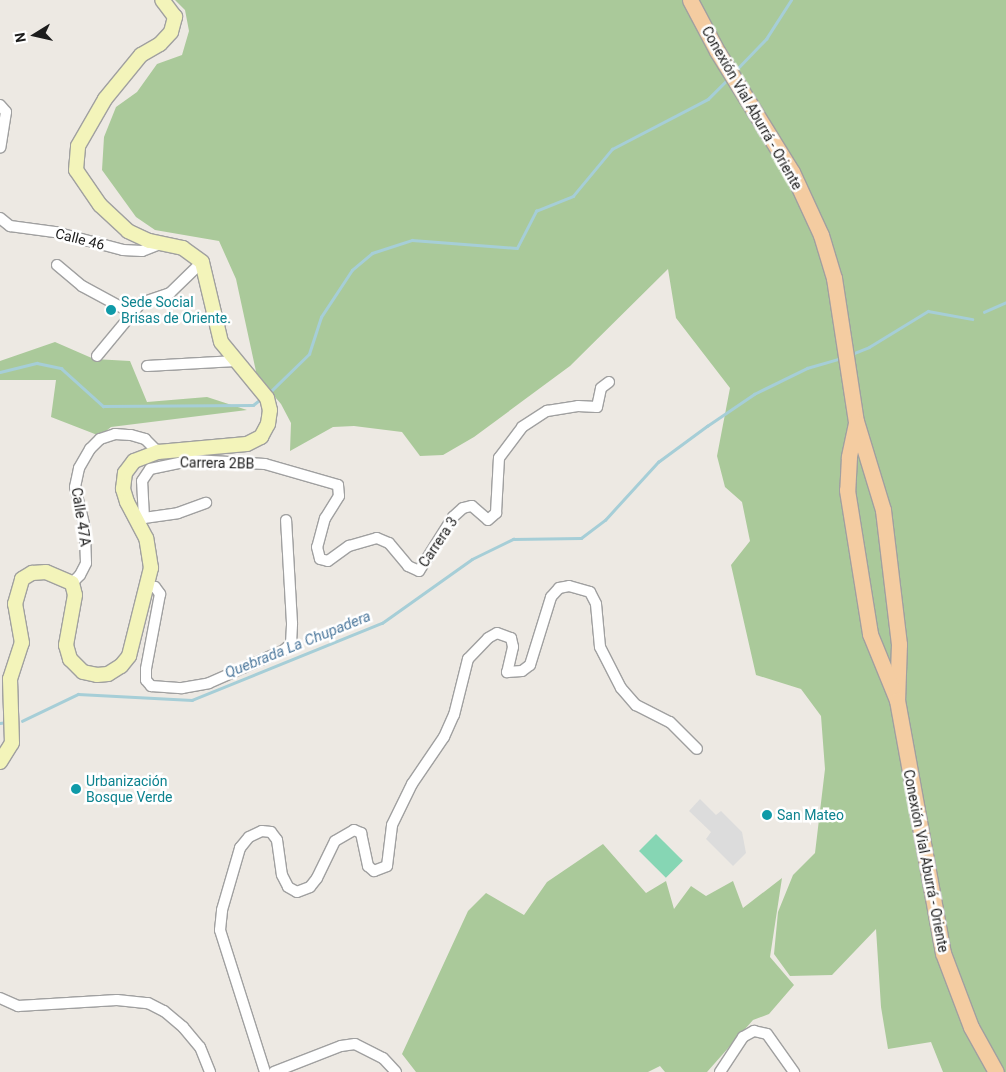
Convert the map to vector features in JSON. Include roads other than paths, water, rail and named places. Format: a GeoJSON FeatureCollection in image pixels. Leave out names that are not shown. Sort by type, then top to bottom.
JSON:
{"type":"FeatureCollection","features":[{"type":"Feature","properties":{"kind":"main road"},"geometry":{"type":"LineString","coordinates":[[0,762],[12,743],[14,726],[10,679],[23,634],[15,604],[17,589],[22,579],[32,573],[46,572],[72,583],[75,595],[66,645],[70,659],[83,672],[97,675],[108,674],[129,656],[147,586],[151,552],[140,519],[123,489],[125,473],[134,461],[158,452],[247,444],[261,437],[268,424],[270,410],[265,394],[221,342],[202,262],[183,248],[160,244],[128,231],[116,221],[82,182],[75,159],[78,146],[97,111],[118,81],[141,55],[160,44],[171,32],[175,17],[162,0]]}},
{"type":"Feature","properties":{"kind":"main road","name":"Conexión Vial Aburrá - Oriente"},"geometry":{"type":"LineString","coordinates":[[690,0],[717,51],[792,172],[821,235],[838,294],[855,417],[883,510],[899,652],[897,702],[933,907],[955,991],[971,1028],[996,1072]]}},
{"type":"Feature","properties":{"kind":"main road","name":"Conexión Vial Aburrá - Oriente"},"geometry":{"type":"LineString","coordinates":[[855,417],[848,457],[847,476],[873,645],[897,702]]}},
{"type":"Feature","properties":{"kind":"main road"},"geometry":{"type":"LineString","coordinates":[[848,457],[870,470]]}},
{"type":"Feature","properties":{"kind":"main road"},"geometry":{"type":"LineString","coordinates":[[847,476],[870,470]]}},
{"type":"Feature","properties":{"kind":"main road"},"geometry":{"type":"LineString","coordinates":[[873,645],[892,642],[899,652],[881,663]]}},
{"type":"Feature","properties":{"kind":"street"},"geometry":{"type":"LineString","coordinates":[[0,148],[3,108]]}},
{"type":"Feature","properties":{"kind":"street","name":"Calle 46"},"geometry":{"type":"LineString","coordinates":[[0,218],[10,226],[55,232],[122,250],[142,250],[160,244]]}},
{"type":"Feature","properties":{"kind":"street"},"geometry":{"type":"LineString","coordinates":[[98,356],[132,313],[148,298],[170,294],[202,262]]}},
{"type":"Feature","properties":{"kind":"street"},"geometry":{"type":"LineString","coordinates":[[57,265],[82,286],[132,313]]}},
{"type":"Feature","properties":{"kind":"street"},"geometry":{"type":"LineString","coordinates":[[147,366],[236,361]]}},
{"type":"Feature","properties":{"kind":"street","name":"Carrera 3"},"geometry":{"type":"LineString","coordinates":[[340,490],[336,503],[325,518],[317,547],[320,559],[328,560],[354,544],[377,538],[389,543],[412,569],[421,570],[453,517],[463,508],[472,506],[488,520],[496,513],[499,458],[522,427],[547,411],[578,406],[596,407],[601,388],[609,382]]}},
{"type":"Feature","properties":{"kind":"street","name":"Calle 47A"},"geometry":{"type":"LineString","coordinates":[[72,583],[80,575],[86,563],[85,528],[75,487],[79,468],[90,449],[100,439],[115,434],[131,435],[145,439],[158,452]]}},
{"type":"Feature","properties":{"kind":"street","name":"Carrera 2BB"},"geometry":{"type":"LineString","coordinates":[[140,519],[143,476],[150,469],[182,460],[241,460],[265,464],[325,480],[338,485],[340,490]]}},
{"type":"Feature","properties":{"kind":"street"},"geometry":{"type":"LineString","coordinates":[[140,519],[178,513],[206,503]]}},
{"type":"Feature","properties":{"kind":"street"},"geometry":{"type":"LineString","coordinates":[[147,586],[155,588],[160,594],[146,669],[146,680],[151,686],[182,688],[209,683],[284,650],[290,644],[292,623],[286,520]]}},
{"type":"Feature","properties":{"kind":"street"},"geometry":{"type":"LineString","coordinates":[[265,1072],[220,930],[225,901],[240,848],[249,837],[262,830],[271,832],[277,840],[282,875],[288,887],[297,892],[310,887],[317,878],[334,842],[354,830],[361,833],[368,866],[374,871],[387,866],[392,825],[412,784],[448,730],[468,659],[488,638],[497,634],[512,638],[513,647],[507,672],[522,671],[530,665],[551,597],[559,588],[569,586],[590,592],[596,604],[600,647],[620,688],[636,705],[670,722],[697,749]]}},
{"type":"Feature","properties":{"kind":"street"},"geometry":{"type":"LineString","coordinates":[[0,998],[18,1006],[117,1000],[148,1003],[164,1011],[183,1027],[200,1047],[210,1072]]}},
{"type":"Feature","properties":{"kind":"street"},"geometry":{"type":"LineString","coordinates":[[720,1072],[743,1038],[754,1031],[767,1034],[794,1072]]}},
{"type":"Feature","properties":{"kind":"street"},"geometry":{"type":"LineString","coordinates":[[274,1072],[341,1046],[355,1044],[383,1058],[396,1072]]}},
{"type":"Feature","properties":{"kind":"waterway"},"geometry":{"type":"LineString","coordinates":[[735,71],[766,39],[791,0]]}},
{"type":"Feature","properties":{"kind":"waterway"},"geometry":{"type":"LineString","coordinates":[[269,393],[309,354],[321,317],[352,270],[372,253],[412,240],[517,248],[536,211],[573,196],[612,149],[708,99],[728,79]]}},
{"type":"Feature","properties":{"kind":"waterway","name":"Quebrada La Chupadera"},"geometry":{"type":"LineString","coordinates":[[984,312],[1006,302]]}},
{"type":"Feature","properties":{"kind":"waterway","name":"Quebrada La Chupadera"},"geometry":{"type":"LineString","coordinates":[[852,354],[869,347],[928,311],[972,319]]}},
{"type":"Feature","properties":{"kind":"waterway","name":"Quebrada La Chupadera"},"geometry":{"type":"LineString","coordinates":[[22,721],[78,694],[192,700],[382,623],[472,559],[513,539],[581,538],[605,520],[658,462],[707,426],[754,394],[807,368],[842,358]]}},
{"type":"Feature","properties":{"kind":"waterway"},"geometry":{"type":"LineString","coordinates":[[0,372],[37,363],[61,368],[103,406],[253,405],[262,398]]}},
{"type":"Feature","properties":{"kind":"waterway","name":"Quebrada La Chupadera"},"geometry":{"type":"LineString","coordinates":[[0,723],[7,722]]}},
{"type":"Feature","properties":{"kind":"place","name":"Sede Social Brisas de Oriente."},"geometry":{"type":"Point","coordinates":[111,310]}},
{"type":"Feature","properties":{"kind":"place","name":"Urbanización Bosque Verde"},"geometry":{"type":"Point","coordinates":[76,789]}},
{"type":"Feature","properties":{"kind":"place","name":"San Mateo"},"geometry":{"type":"Point","coordinates":[767,815]}}]}
